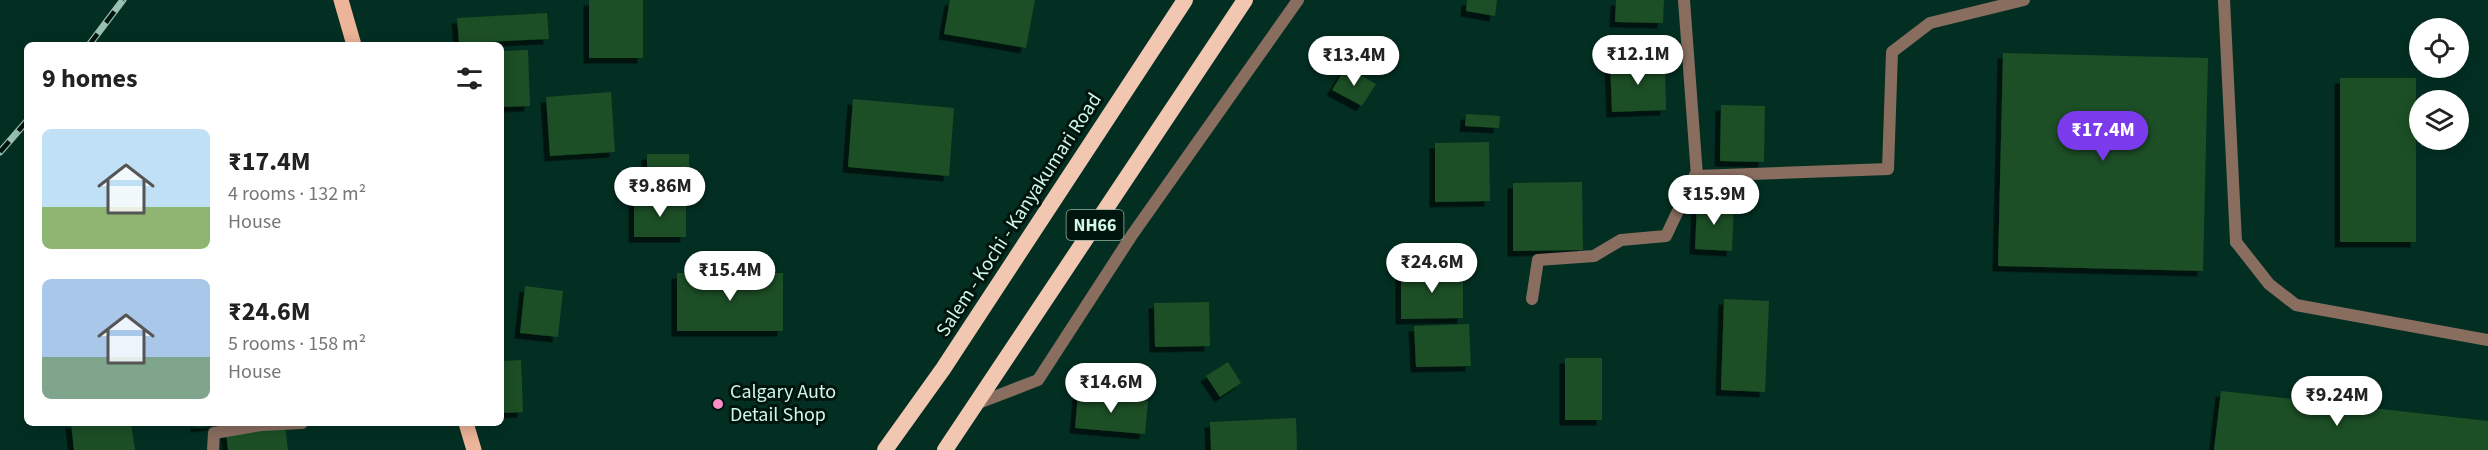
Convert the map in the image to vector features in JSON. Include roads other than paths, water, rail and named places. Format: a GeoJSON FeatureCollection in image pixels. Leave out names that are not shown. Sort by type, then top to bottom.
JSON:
{"type":"FeatureCollection","features":[{"type":"Feature","properties":{"kind":"highway","name":"Salem - Kochi - Kanyakumari Road"},"geometry":{"type":"LineString","coordinates":[[885,450],[943,369],[1185,0]]}},
{"type":"Feature","properties":{"kind":"highway","name":"NH66"},"geometry":{"type":"LineString","coordinates":[[945,450],[1245,0]]}},
{"type":"Feature","properties":{"kind":"main road"},"geometry":{"type":"LineString","coordinates":[[341,0],[353,42]]}},
{"type":"Feature","properties":{"kind":"main road"},"geometry":{"type":"LineString","coordinates":[[467,426],[474,450]]}},
{"type":"Feature","properties":{"kind":"street"},"geometry":{"type":"LineString","coordinates":[[976,404],[1038,380],[1132,235],[1298,0]]}},
{"type":"Feature","properties":{"kind":"street"},"geometry":{"type":"LineString","coordinates":[[1532,299],[1538,260],[1594,256],[1621,240],[1666,236],[1696,173],[1684,0]]}},
{"type":"Feature","properties":{"kind":"street"},"geometry":{"type":"LineString","coordinates":[[1696,173],[1697,176],[1888,169],[1892,52],[1930,23],[2024,0]]}},
{"type":"Feature","properties":{"kind":"street"},"geometry":{"type":"LineString","coordinates":[[2224,0],[2236,243],[2269,284],[2296,305],[2488,340]]}},
{"type":"Feature","properties":{"kind":"street"},"geometry":{"type":"LineString","coordinates":[[213,450],[214,433],[255,426]]}},
{"type":"Feature","properties":{"kind":"railway"},"geometry":{"type":"LineString","coordinates":[[91,42],[123,0]]}},
{"type":"Feature","properties":{"kind":"railway"},"geometry":{"type":"LineString","coordinates":[[0,152],[24,124]]}},
{"type":"Feature","properties":{"kind":"place","name":"Calgary Auto Detail Shop"},"geometry":{"type":"Point","coordinates":[718,404]}}]}
